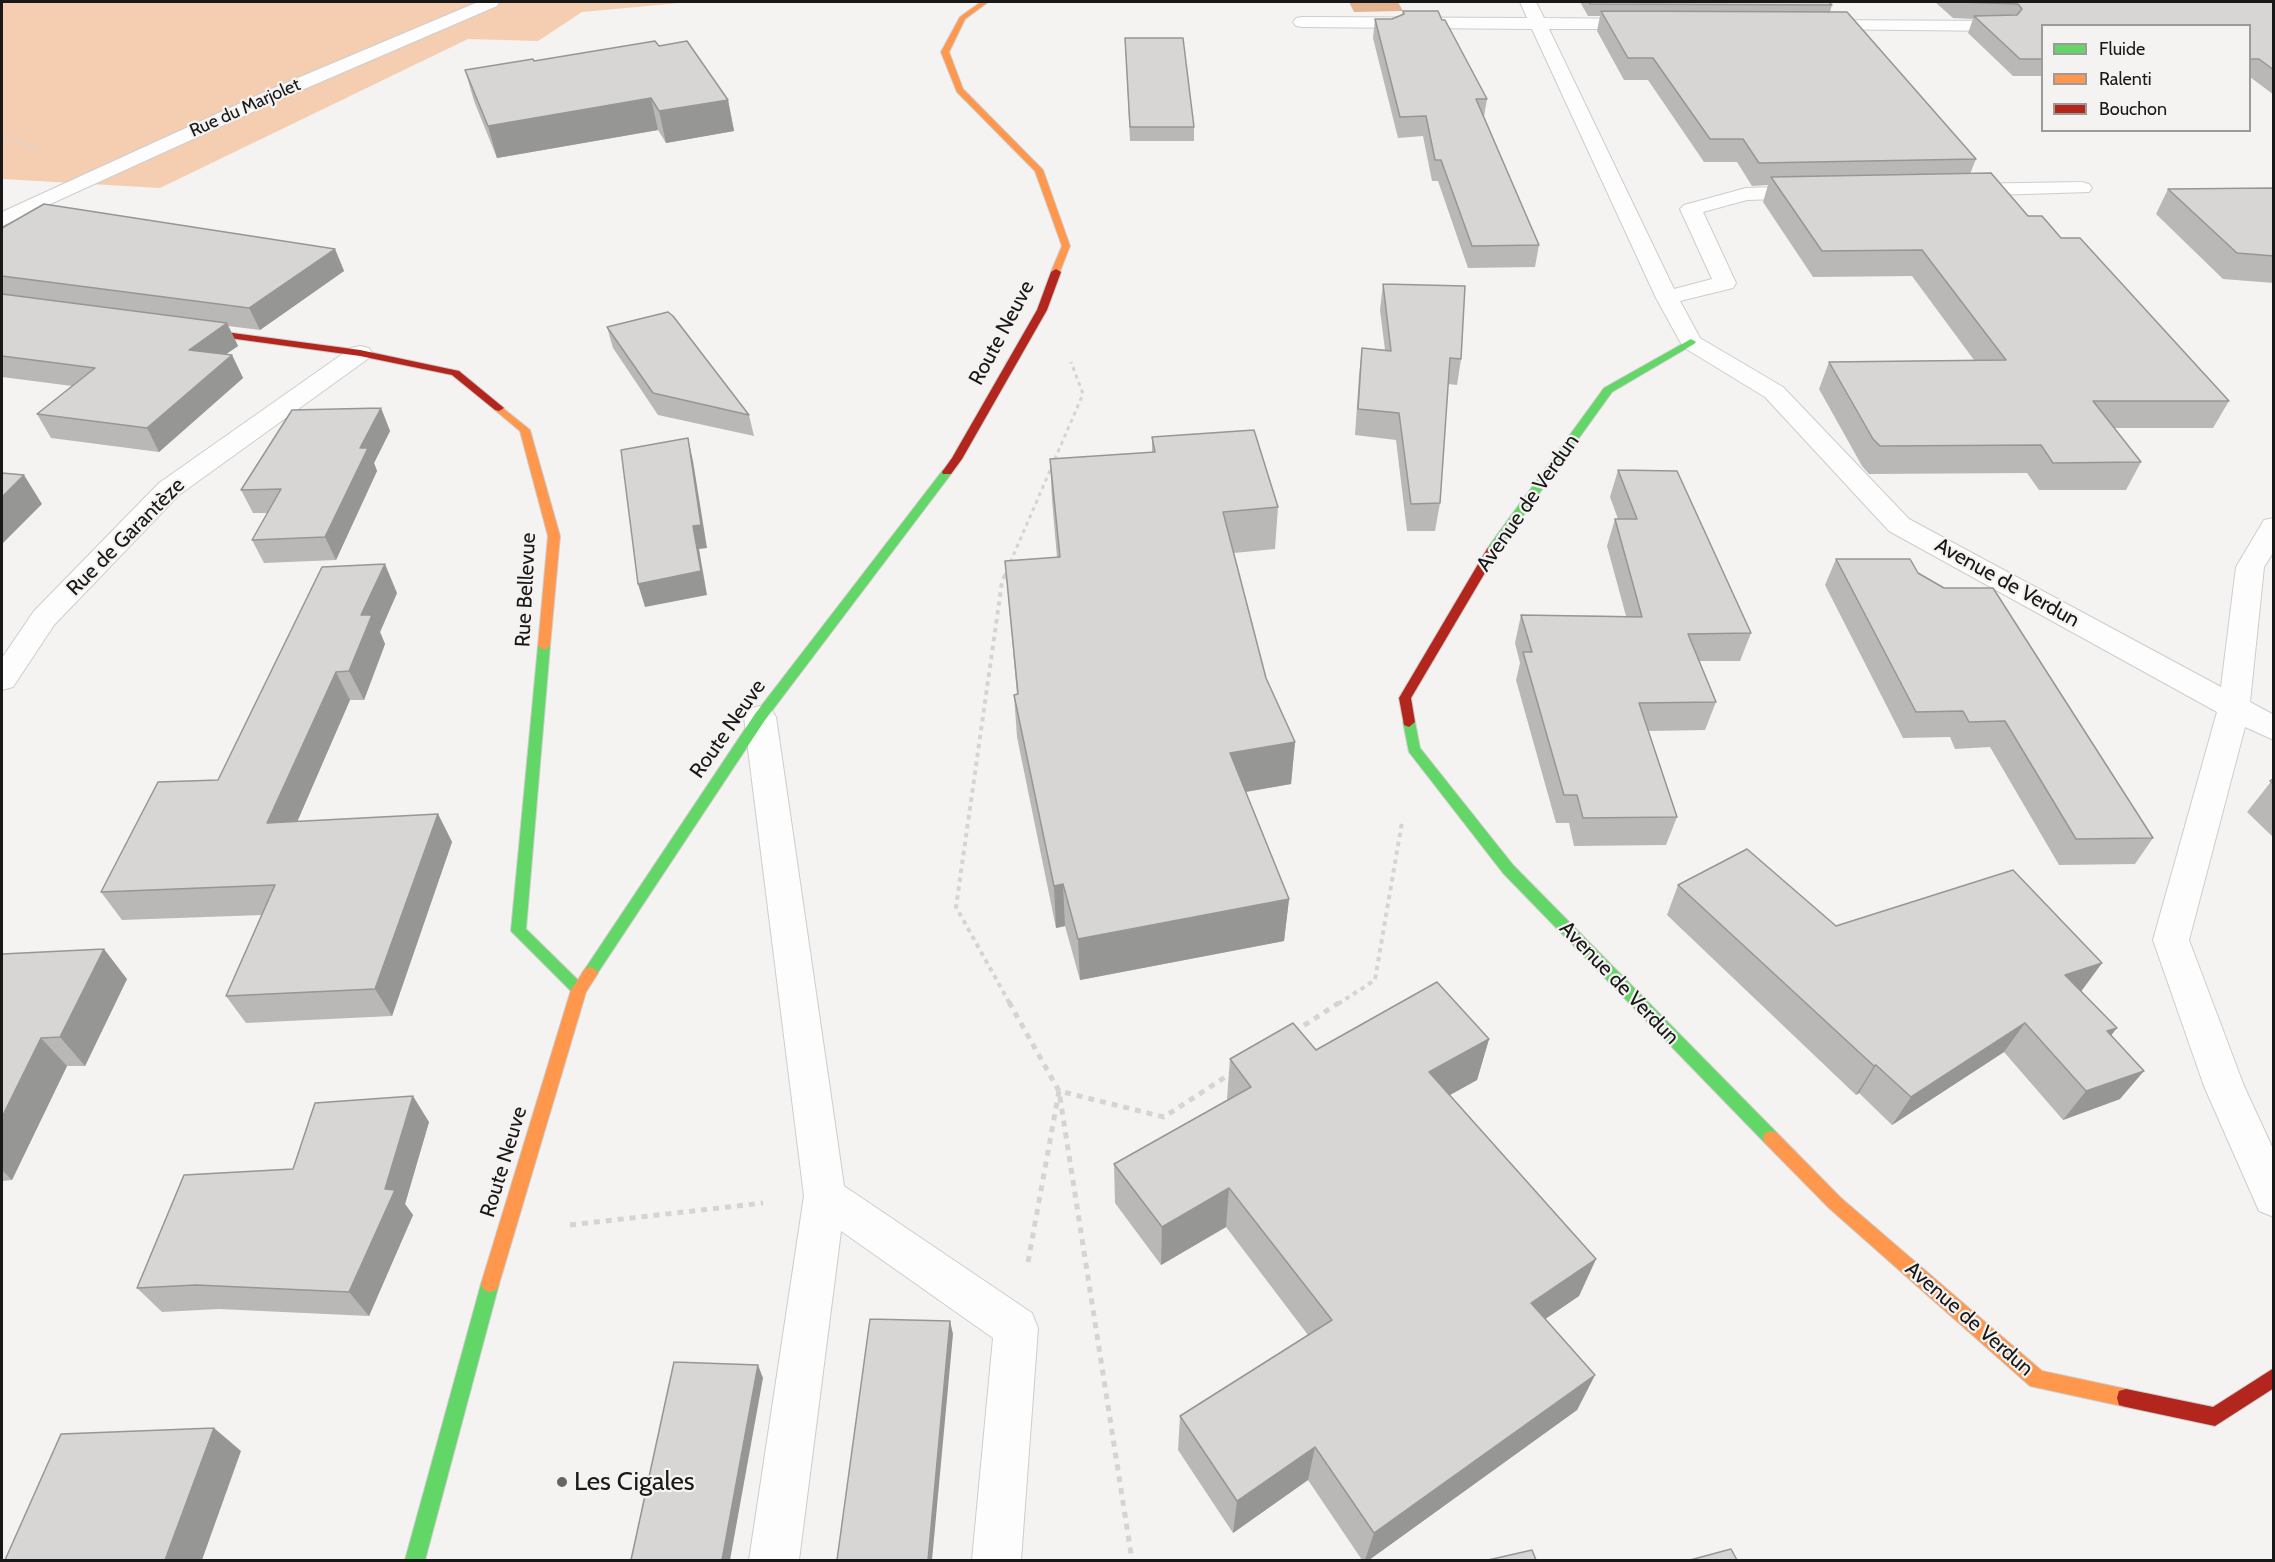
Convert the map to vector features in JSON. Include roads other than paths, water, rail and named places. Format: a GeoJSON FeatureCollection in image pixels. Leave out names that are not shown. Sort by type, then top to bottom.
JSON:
{"type":"FeatureCollection","features":[{"type":"Feature","properties":{"kind":"street","name":"Rue du Marjolet"},"geometry":{"type":"LineString","coordinates":[[2,220],[274,94],[491,2]]}},
{"type":"Feature","properties":{"kind":"street","name":"Route Neuve"},"geometry":{"type":"LineString","coordinates":[[415,1560],[504,1233],[579,990],[760,717],[957,459],[1042,310],[1066,246],[1039,170],[960,90],[945,52],[962,18],[985,2]]}},
{"type":"Feature","properties":{"kind":"street"},"geometry":{"type":"LineString","coordinates":[[1302,22],[1533,12],[1658,24]]}},
{"type":"Feature","properties":{"kind":"street"},"geometry":{"type":"LineString","coordinates":[[1533,12],[1667,298],[1691,342]]}},
{"type":"Feature","properties":{"kind":"street"},"geometry":{"type":"LineString","coordinates":[[1801,25],[2004,26]]}},
{"type":"Feature","properties":{"kind":"street"},"geometry":{"type":"LineString","coordinates":[[1943,190],[2082,188]]}},
{"type":"Feature","properties":{"kind":"street"},"geometry":{"type":"LineString","coordinates":[[1667,298],[1725,283],[1691,209],[1746,194],[1827,192]]}},
{"type":"Feature","properties":{"kind":"street","name":"Rue Bellevue"},"geometry":{"type":"LineString","coordinates":[[175,328],[360,353],[455,373],[525,430],[554,536],[518,931],[579,990]]}},
{"type":"Feature","properties":{"kind":"street","name":"Avenue de Verdun"},"geometry":{"type":"LineString","coordinates":[[2274,729],[1899,525],[1774,392],[1691,342],[1608,390],[1489,555],[1405,698],[1414,750],[1508,869],[1835,1203],[2037,1379],[2215,1417],[2274,1377]]}},
{"type":"Feature","properties":{"kind":"street","name":"Rue de Garantèze"},"geometry":{"type":"LineString","coordinates":[[2,680],[44,618],[169,489],[360,353]]}},
{"type":"Feature","properties":{"kind":"street"},"geometry":{"type":"LineString","coordinates":[[2274,526],[2250,567],[2234,707],[2171,940],[2224,1086],[2274,1198]]}},
{"type":"Feature","properties":{"kind":"street"},"geometry":{"type":"LineString","coordinates":[[760,717],[825,1196],[774,1560]]}},
{"type":"Feature","properties":{"kind":"street"},"geometry":{"type":"LineString","coordinates":[[825,1196],[1016,1328],[997,1560]]}},
{"type":"Feature","properties":{"kind":"place","name":"Les Cigales"},"geometry":{"type":"Point","coordinates":[562,1482]}}]}
